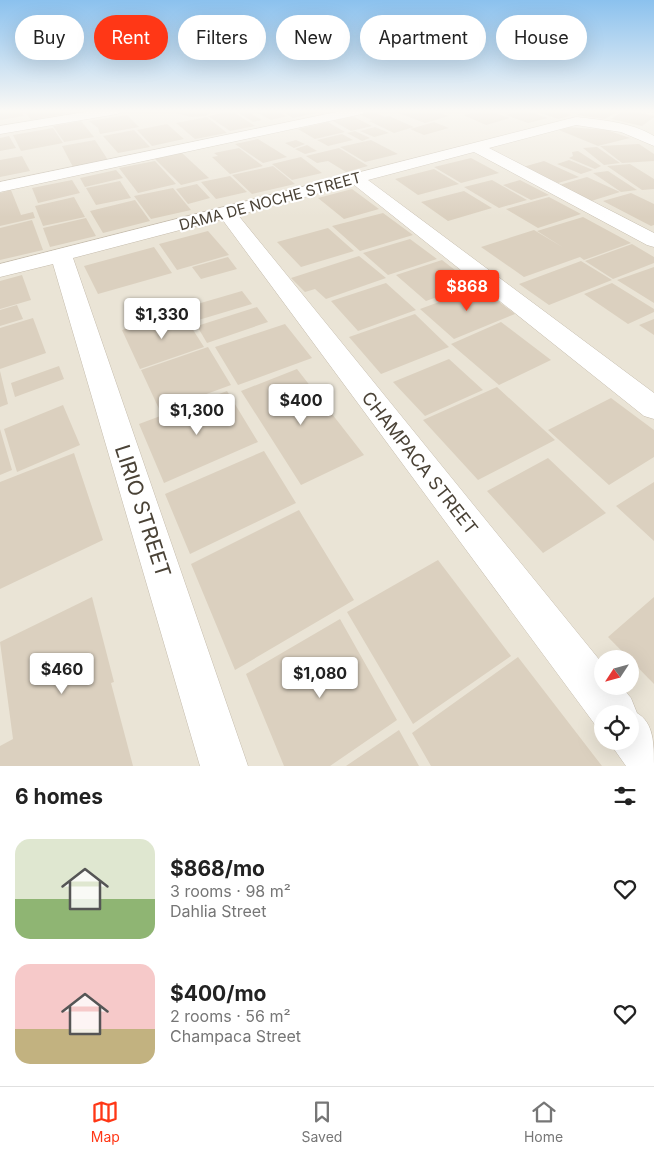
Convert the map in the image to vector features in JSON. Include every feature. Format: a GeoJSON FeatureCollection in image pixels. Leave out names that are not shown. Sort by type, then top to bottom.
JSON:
{"type":"FeatureCollection","features":[{"type":"Feature","properties":{"kind":"street"},"geometry":{"type":"LineString","coordinates":[[0,187],[194,146]]}},
{"type":"Feature","properties":{"kind":"street","name":"DAMA DE NOCHE STREET"},"geometry":{"type":"LineString","coordinates":[[0,271],[481,146]]}},
{"type":"Feature","properties":{"kind":"street"},"geometry":{"type":"LineString","coordinates":[[476,147],[654,241]]}},
{"type":"Feature","properties":{"kind":"street"},"geometry":{"type":"LineString","coordinates":[[356,178],[654,408]]}},
{"type":"Feature","properties":{"kind":"street","name":"CHAMPACA STREET"},"geometry":{"type":"LineString","coordinates":[[226,212],[608,705]]}},
{"type":"Feature","properties":{"kind":"street","name":"LIRIO STREET"},"geometry":{"type":"LineString","coordinates":[[62,255],[224,766]]}},
{"type":"Feature","properties":{"kind":"street"},"geometry":{"type":"LineString","coordinates":[[639,745],[654,764]]}},
{"type":"Feature","properties":{"kind":"shaded area"},"geometry":{"type":"Polygon","coordinates":[[[0,146],[654,146],[654,766],[0,766],[0,146]]]}},
{"type":"Feature","properties":{"kind":"building"},"geometry":{"type":"Polygon","coordinates":[[[0,146],[15,146],[16,148],[0,151],[0,146]]]}},
{"type":"Feature","properties":{"kind":"building"},"geometry":{"type":"Polygon","coordinates":[[[18,146],[49,146],[21,151],[18,146]]]}},
{"type":"Feature","properties":{"kind":"building"},"geometry":{"type":"Polygon","coordinates":[[[62,146],[99,146],[108,160],[73,167],[62,146]]]}},
{"type":"Feature","properties":{"kind":"building"},"geometry":{"type":"Polygon","coordinates":[[[112,146],[150,147],[118,153],[112,146]]]}},
{"type":"Feature","properties":{"kind":"building"},"geometry":{"type":"Polygon","coordinates":[[[238,146],[269,146],[287,157],[263,163],[238,146]]]}},
{"type":"Feature","properties":{"kind":"building"},"geometry":{"type":"Polygon","coordinates":[[[308,146],[317,151],[305,154],[295,149],[308,146]]]}},
{"type":"Feature","properties":{"kind":"building"},"geometry":{"type":"Polygon","coordinates":[[[382,146],[398,154],[365,162],[340,147],[382,146]]]}},
{"type":"Feature","properties":{"kind":"building"},"geometry":{"type":"Polygon","coordinates":[[[600,146],[642,146],[654,154],[654,161],[622,163],[600,146]]]}},
{"type":"Feature","properties":{"kind":"building"},"geometry":{"type":"Polygon","coordinates":[[[597,147],[620,163],[604,165],[583,148],[597,147]]]}},
{"type":"Feature","properties":{"kind":"building"},"geometry":{"type":"Polygon","coordinates":[[[239,148],[263,166],[230,174],[212,157],[218,156],[214,153],[239,148]]]}},
{"type":"Feature","properties":{"kind":"building"},"geometry":{"type":"Polygon","coordinates":[[[339,148],[368,166],[346,172],[328,161],[317,163],[306,156],[339,148]]]}},
{"type":"Feature","properties":{"kind":"building"},"geometry":{"type":"Polygon","coordinates":[[[578,151],[601,166],[595,169],[569,158],[573,156],[572,152],[578,151]]]}},
{"type":"Feature","properties":{"kind":"building"},"geometry":{"type":"Polygon","coordinates":[[[181,152],[209,178],[181,185],[154,158],[181,152]]]}},
{"type":"Feature","properties":{"kind":"building"},"geometry":{"type":"Polygon","coordinates":[[[22,156],[30,171],[0,177],[0,160],[22,156]]]}},
{"type":"Feature","properties":{"kind":"building"},"geometry":{"type":"Polygon","coordinates":[[[301,157],[322,173],[292,180],[272,164],[301,157]]]}},
{"type":"Feature","properties":{"kind":"building"},"geometry":{"type":"Polygon","coordinates":[[[471,158],[499,173],[461,183],[434,167],[471,158]]]}},
{"type":"Feature","properties":{"kind":"building"},"geometry":{"type":"Polygon","coordinates":[[[569,160],[593,170],[581,174],[557,164],[569,160]]]}},
{"type":"Feature","properties":{"kind":"building"},"geometry":{"type":"Polygon","coordinates":[[[155,161],[176,184],[138,193],[119,168],[155,161]]]}},
{"type":"Feature","properties":{"kind":"building"},"geometry":{"type":"Polygon","coordinates":[[[544,161],[579,177],[558,183],[523,167],[544,161]]]}},
{"type":"Feature","properties":{"kind":"building"},"geometry":{"type":"Polygon","coordinates":[[[630,164],[654,179],[654,189],[642,190],[607,166],[630,164]]]}},
{"type":"Feature","properties":{"kind":"building"},"geometry":{"type":"Polygon","coordinates":[[[273,166],[295,184],[252,194],[232,175],[273,166]]]}},
{"type":"Feature","properties":{"kind":"building"},"geometry":{"type":"Polygon","coordinates":[[[434,169],[459,184],[418,195],[395,179],[434,169]]]}},
{"type":"Feature","properties":{"kind":"building"},"geometry":{"type":"Polygon","coordinates":[[[116,170],[123,178],[85,187],[80,178],[116,170]]]}},
{"type":"Feature","properties":{"kind":"building"},"geometry":{"type":"Polygon","coordinates":[[[608,171],[637,190],[621,192],[593,173],[608,171]]]}},
{"type":"Feature","properties":{"kind":"building"},"geometry":{"type":"Polygon","coordinates":[[[230,176],[247,192],[216,199],[201,182],[230,176]]]}},
{"type":"Feature","properties":{"kind":"building"},"geometry":{"type":"Polygon","coordinates":[[[587,177],[620,192],[588,202],[556,186],[587,177]]]}},
{"type":"Feature","properties":{"kind":"building"},"geometry":{"type":"Polygon","coordinates":[[[72,180],[80,193],[38,203],[32,188],[72,180]]]}},
{"type":"Feature","properties":{"kind":"building"},"geometry":{"type":"Polygon","coordinates":[[[492,180],[527,200],[499,208],[464,187],[492,180]]]}},
{"type":"Feature","properties":{"kind":"building"},"geometry":{"type":"Polygon","coordinates":[[[520,180],[549,195],[531,200],[503,185],[520,180]]]}},
{"type":"Feature","properties":{"kind":"building"},"geometry":{"type":"Polygon","coordinates":[[[120,181],[131,198],[96,205],[86,188],[120,181]]]}},
{"type":"Feature","properties":{"kind":"building"},"geometry":{"type":"Polygon","coordinates":[[[197,184],[210,198],[188,204],[176,189],[197,184]]]}},
{"type":"Feature","properties":{"kind":"building"},"geometry":{"type":"Polygon","coordinates":[[[173,188],[191,210],[151,219],[134,196],[173,188]]]}},
{"type":"Feature","properties":{"kind":"building"},"geometry":{"type":"Polygon","coordinates":[[[352,189],[379,209],[344,219],[318,198],[352,189]]]}},
{"type":"Feature","properties":{"kind":"building"},"geometry":{"type":"Polygon","coordinates":[[[11,190],[21,215],[33,212],[35,218],[0,226],[0,193],[11,190]]]}},
{"type":"Feature","properties":{"kind":"building"},"geometry":{"type":"Polygon","coordinates":[[[464,191],[492,208],[448,221],[421,202],[464,191]]]}},
{"type":"Feature","properties":{"kind":"building"},"geometry":{"type":"Polygon","coordinates":[[[631,193],[654,204],[654,225],[651,226],[603,201],[631,193]]]}},
{"type":"Feature","properties":{"kind":"building"},"geometry":{"type":"Polygon","coordinates":[[[74,197],[85,217],[43,226],[35,206],[74,197]]]}},
{"type":"Feature","properties":{"kind":"building"},"geometry":{"type":"Polygon","coordinates":[[[549,197],[581,214],[538,228],[506,209],[549,197]]]}},
{"type":"Feature","properties":{"kind":"building"},"geometry":{"type":"Polygon","coordinates":[[[135,200],[150,221],[103,233],[90,211],[135,200]]]}},
{"type":"Feature","properties":{"kind":"building"},"geometry":{"type":"Polygon","coordinates":[[[383,213],[413,235],[360,251],[332,226],[383,213]]]}},
{"type":"Feature","properties":{"kind":"building"},"geometry":{"type":"Polygon","coordinates":[[[583,217],[631,243],[584,260],[580,257],[524,277],[481,247],[534,230],[564,248],[537,231],[583,217]]]}},
{"type":"Feature","properties":{"kind":"building"},"geometry":{"type":"Polygon","coordinates":[[[86,218],[96,236],[50,247],[43,228],[86,218]]]}},
{"type":"Feature","properties":{"kind":"building"},"geometry":{"type":"Polygon","coordinates":[[[32,220],[43,250],[0,260],[0,228],[32,220]]]}},
{"type":"Feature","properties":{"kind":"building"},"geometry":{"type":"Polygon","coordinates":[[[328,228],[354,251],[301,267],[277,242],[328,228]]]}},
{"type":"Feature","properties":{"kind":"building"},"geometry":{"type":"Polygon","coordinates":[[[208,231],[229,255],[177,270],[159,244],[208,231]]]}},
{"type":"Feature","properties":{"kind":"building"},"geometry":{"type":"Polygon","coordinates":[[[410,239],[437,259],[388,275],[363,253],[410,239]]]}},
{"type":"Feature","properties":{"kind":"building"},"geometry":{"type":"Polygon","coordinates":[[[632,244],[654,257],[654,263],[613,279],[585,261],[632,244]]]}},
{"type":"Feature","properties":{"kind":"building"},"geometry":{"type":"Polygon","coordinates":[[[154,247],[172,273],[98,294],[84,266],[154,247]]]}},
{"type":"Feature","properties":{"kind":"building"},"geometry":{"type":"Polygon","coordinates":[[[359,256],[386,278],[326,299],[315,289],[305,292],[291,278],[359,256]]]}},
{"type":"Feature","properties":{"kind":"building"},"geometry":{"type":"Polygon","coordinates":[[[228,257],[237,269],[201,279],[192,267],[228,257]]]}},
{"type":"Feature","properties":{"kind":"building"},"geometry":{"type":"Polygon","coordinates":[[[442,260],[473,284],[426,301],[396,275],[442,260]]]}},
{"type":"Feature","properties":{"kind":"building"},"geometry":{"type":"Polygon","coordinates":[[[581,261],[612,280],[549,305],[519,284],[581,261]]]}},
{"type":"Feature","properties":{"kind":"building"},"geometry":{"type":"Polygon","coordinates":[[[654,267],[654,303],[617,280],[654,267]]]}},
{"type":"Feature","properties":{"kind":"building"},"geometry":{"type":"Polygon","coordinates":[[[22,275],[31,300],[0,309],[0,281],[22,275]]]}},
{"type":"Feature","properties":{"kind":"building"},"geometry":{"type":"Polygon","coordinates":[[[386,283],[416,310],[358,331],[331,301],[386,283]]]}},
{"type":"Feature","properties":{"kind":"building"},"geometry":{"type":"Polygon","coordinates":[[[612,283],[654,309],[654,312],[628,324],[584,294],[612,283]]]}},
{"type":"Feature","properties":{"kind":"building"},"geometry":{"type":"Polygon","coordinates":[[[480,287],[515,314],[454,339],[420,309],[480,287]]]}},
{"type":"Feature","properties":{"kind":"building"},"geometry":{"type":"Polygon","coordinates":[[[242,291],[252,304],[195,321],[187,307],[242,291]]]}},
{"type":"Feature","properties":{"kind":"building"},"geometry":{"type":"Polygon","coordinates":[[[17,305],[23,319],[0,326],[0,310],[17,305]]]}},
{"type":"Feature","properties":{"kind":"building"},"geometry":{"type":"Polygon","coordinates":[[[257,307],[268,322],[207,343],[197,326],[257,307]]]}},
{"type":"Feature","properties":{"kind":"building"},"geometry":{"type":"Polygon","coordinates":[[[181,311],[204,347],[140,369],[122,330],[181,311]]]}},
{"type":"Feature","properties":{"kind":"building"},"geometry":{"type":"Polygon","coordinates":[[[415,314],[449,347],[381,374],[349,337],[415,314]]]}},
{"type":"Feature","properties":{"kind":"building"},"geometry":{"type":"Polygon","coordinates":[[[33,318],[46,353],[0,369],[0,328],[33,318]]]}},
{"type":"Feature","properties":{"kind":"building"},"geometry":{"type":"Polygon","coordinates":[[[654,319],[654,335],[639,325],[654,319]]]}},
{"type":"Feature","properties":{"kind":"building"},"geometry":{"type":"Polygon","coordinates":[[[501,322],[551,360],[499,385],[451,344],[501,322]]]}},
{"type":"Feature","properties":{"kind":"building"},"geometry":{"type":"Polygon","coordinates":[[[285,324],[312,358],[238,385],[215,347],[285,324]]]}},
{"type":"Feature","properties":{"kind":"building"},"geometry":{"type":"Polygon","coordinates":[[[208,347],[231,385],[160,411],[141,370],[208,347]]]}},
{"type":"Feature","properties":{"kind":"building"},"geometry":{"type":"Polygon","coordinates":[[[449,359],[483,390],[425,416],[393,382],[449,359]]]}},
{"type":"Feature","properties":{"kind":"building"},"geometry":{"type":"Polygon","coordinates":[[[59,366],[64,379],[15,397],[11,383],[59,366]]]}},
{"type":"Feature","properties":{"kind":"building"},"geometry":{"type":"Polygon","coordinates":[[[297,369],[364,455],[301,485],[241,391],[297,369]]]}},
{"type":"Feature","properties":{"kind":"building"},"geometry":{"type":"Polygon","coordinates":[[[0,371],[8,404],[0,407],[0,371]]]}},
{"type":"Feature","properties":{"kind":"building"},"geometry":{"type":"Polygon","coordinates":[[[497,387],[555,440],[478,480],[423,420],[497,387]]]}},
{"type":"Feature","properties":{"kind":"building"},"geometry":{"type":"Polygon","coordinates":[[[227,391],[258,442],[164,483],[139,424],[227,391]]]}},
{"type":"Feature","properties":{"kind":"building"},"geometry":{"type":"Polygon","coordinates":[[[611,398],[654,430],[654,457],[609,485],[548,430],[611,398]]]}},
{"type":"Feature","properties":{"kind":"building"},"geometry":{"type":"Polygon","coordinates":[[[63,405],[80,445],[17,472],[4,429],[63,405]]]}},
{"type":"Feature","properties":{"kind":"building"},"geometry":{"type":"Polygon","coordinates":[[[0,429],[12,470],[0,475],[0,429]]]}},
{"type":"Feature","properties":{"kind":"building"},"geometry":{"type":"Polygon","coordinates":[[[264,451],[296,503],[190,554],[165,494],[264,451]]]}},
{"type":"Feature","properties":{"kind":"building"},"geometry":{"type":"Polygon","coordinates":[[[74,453],[103,540],[0,589],[0,482],[74,453]]]}},
{"type":"Feature","properties":{"kind":"building"},"geometry":{"type":"Polygon","coordinates":[[[548,458],[606,513],[543,553],[487,491],[548,458]]]}},
{"type":"Feature","properties":{"kind":"building"},"geometry":{"type":"Polygon","coordinates":[[[654,482],[654,541],[616,506],[654,482]]]}},
{"type":"Feature","properties":{"kind":"building"},"geometry":{"type":"Polygon","coordinates":[[[299,510],[354,600],[235,670],[191,564],[299,510]]]}},
{"type":"Feature","properties":{"kind":"building"},"geometry":{"type":"Polygon","coordinates":[[[438,560],[511,656],[413,724],[347,612],[438,560]]]}},
{"type":"Feature","properties":{"kind":"building"},"geometry":{"type":"Polygon","coordinates":[[[92,597],[114,682],[111,683],[133,766],[0,766],[0,746],[13,739],[0,642],[92,597]]]}},
{"type":"Feature","properties":{"kind":"building"},"geometry":{"type":"Polygon","coordinates":[[[654,597],[654,684],[639,669],[639,650],[621,650],[608,637],[654,597]]]}},
{"type":"Feature","properties":{"kind":"building"},"geometry":{"type":"Polygon","coordinates":[[[340,619],[397,720],[330,766],[284,766],[246,674],[340,619]]]}},
{"type":"Feature","properties":{"kind":"building"},"geometry":{"type":"Polygon","coordinates":[[[518,657],[602,766],[431,766],[412,733],[518,657]]]}},
{"type":"Feature","properties":{"kind":"building"},"geometry":{"type":"Polygon","coordinates":[[[399,730],[419,766],[346,766],[399,730]]]}}]}
